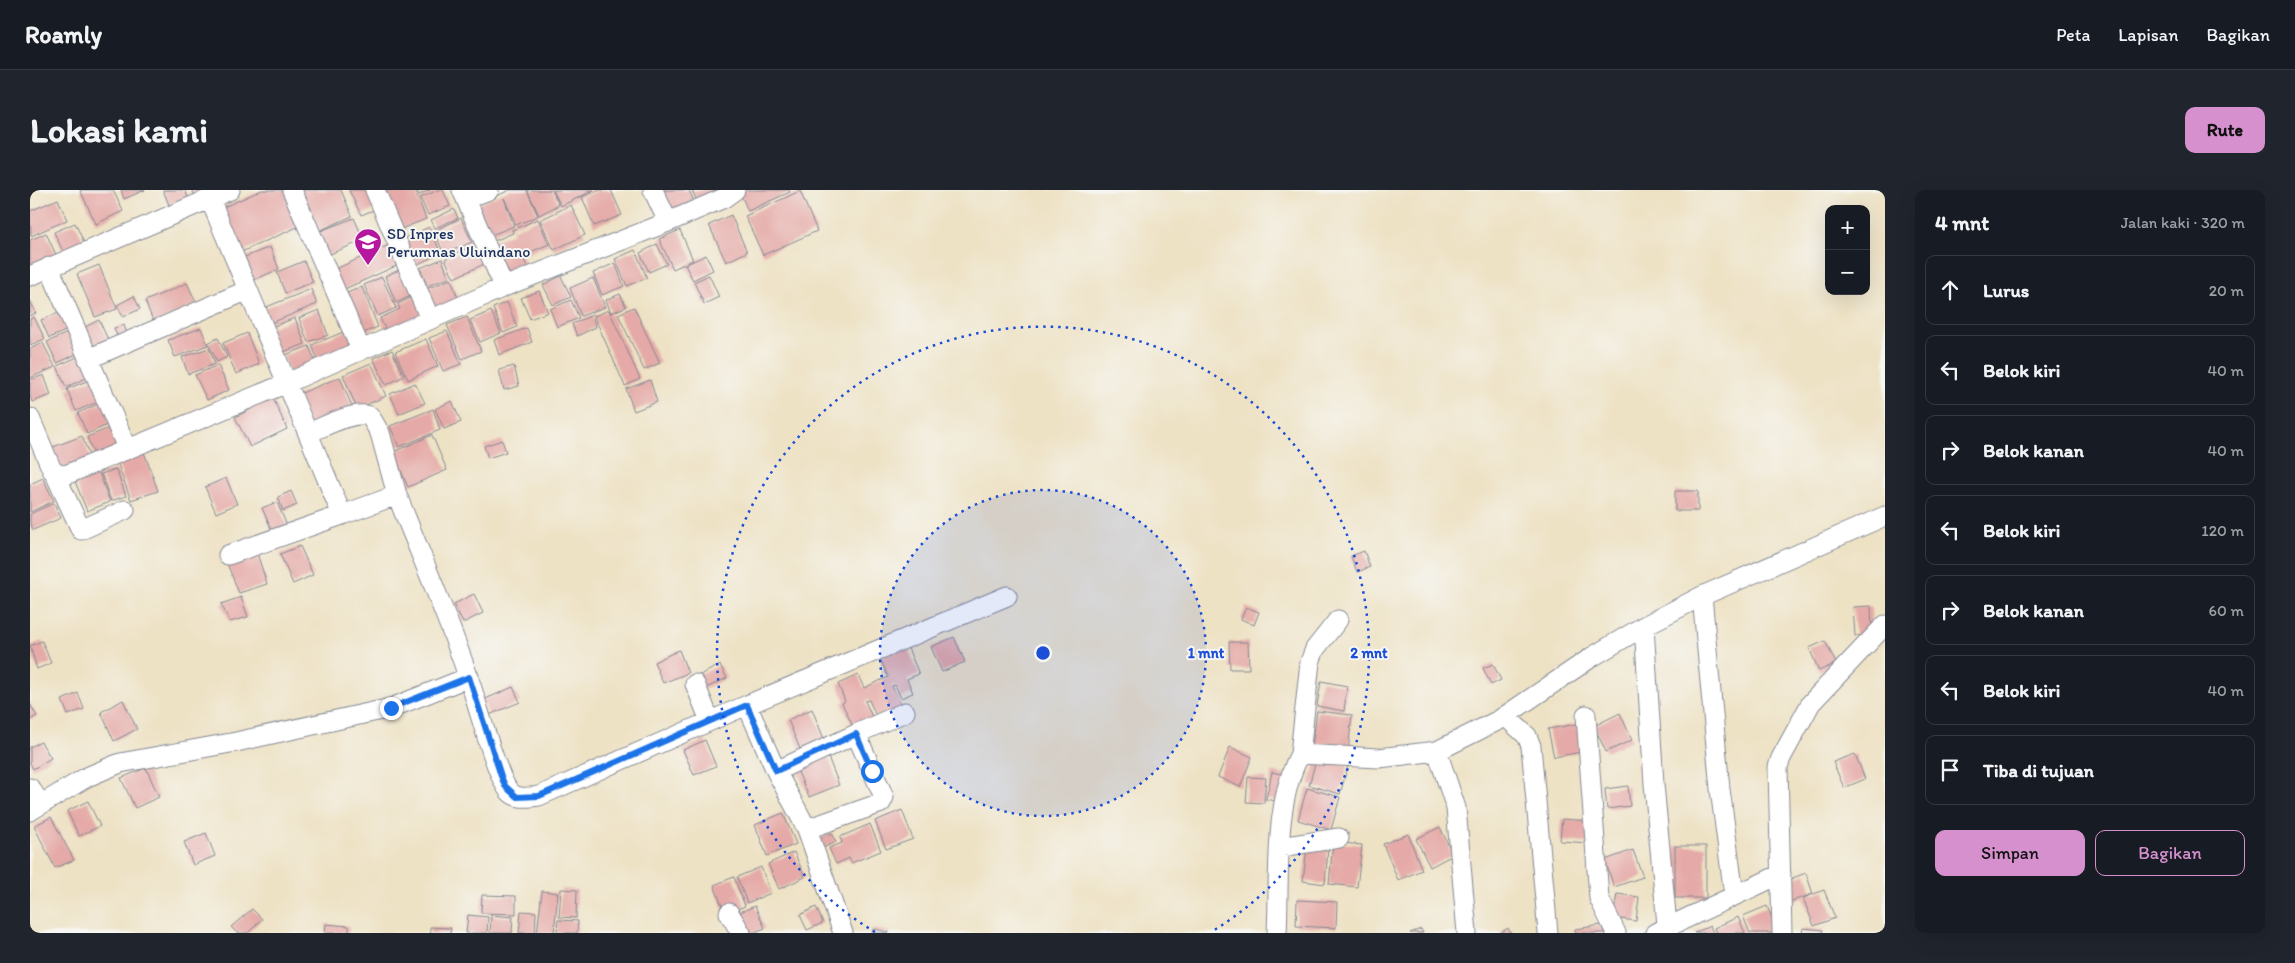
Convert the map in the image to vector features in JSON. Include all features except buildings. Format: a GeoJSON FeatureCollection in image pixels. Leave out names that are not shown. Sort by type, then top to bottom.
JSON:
{"type":"FeatureCollection","features":[{"type":"Feature","properties":{"kind":"street"},"geometry":{"type":"LineString","coordinates":[[30,276],[230,190]]}},
{"type":"Feature","properties":{"kind":"street"},"geometry":{"type":"LineString","coordinates":[[292,190],[361,350]]}},
{"type":"Feature","properties":{"kind":"street"},"geometry":{"type":"LineString","coordinates":[[375,190],[430,319]]}},
{"type":"Feature","properties":{"kind":"street"},"geometry":{"type":"LineString","coordinates":[[489,190],[464,195],[504,287]]}},
{"type":"Feature","properties":{"kind":"street"},"geometry":{"type":"LineString","coordinates":[[653,190],[668,222]]}},
{"type":"Feature","properties":{"kind":"street"},"geometry":{"type":"LineString","coordinates":[[55,474],[68,474],[287,382],[504,287],[668,222],[724,198],[735,190]]}},
{"type":"Feature","properties":{"kind":"street"},"geometry":{"type":"LineString","coordinates":[[210,199],[342,515]]}},
{"type":"Feature","properties":{"kind":"street"},"geometry":{"type":"LineString","coordinates":[[49,267],[127,448]]}},
{"type":"Feature","properties":{"kind":"street"},"geometry":{"type":"LineString","coordinates":[[88,359],[248,290]]}},
{"type":"Feature","properties":{"kind":"street"},"geometry":{"type":"LineString","coordinates":[[308,433],[362,413],[370,416],[380,433],[398,495],[469,677],[501,776],[505,786],[517,797],[539,796],[747,705],[1007,596]]}},
{"type":"Feature","properties":{"kind":"street"},"geometry":{"type":"LineString","coordinates":[[30,418],[36,448],[55,474],[80,530],[125,510]]}},
{"type":"Feature","properties":{"kind":"street"},"geometry":{"type":"LineString","coordinates":[[228,555],[398,495]]}},
{"type":"Feature","properties":{"kind":"street"},"geometry":{"type":"LineString","coordinates":[[1300,754],[1379,758],[1437,751],[1505,716],[1592,657],[1644,626],[1702,596],[1885,516]]}},
{"type":"Feature","properties":{"kind":"street"},"geometry":{"type":"LineString","coordinates":[[1702,596],[1720,789],[1734,895]]}},
{"type":"Feature","properties":{"kind":"street"},"geometry":{"type":"LineString","coordinates":[[1277,933],[1280,847],[1292,769],[1300,754],[1310,662],[1315,649],[1338,620]]}},
{"type":"Feature","properties":{"kind":"street"},"geometry":{"type":"LineString","coordinates":[[1782,933],[1778,767],[1781,758],[1811,703],[1885,625]]}},
{"type":"Feature","properties":{"kind":"street"},"geometry":{"type":"LineString","coordinates":[[1644,626],[1661,929],[1781,874]]}},
{"type":"Feature","properties":{"kind":"street"},"geometry":{"type":"LineString","coordinates":[[30,788],[36,807],[87,776],[120,763],[236,742],[391,708],[469,677]]}},
{"type":"Feature","properties":{"kind":"street"},"geometry":{"type":"LineString","coordinates":[[695,684],[710,721]]}},
{"type":"Feature","properties":{"kind":"street"},"geometry":{"type":"LineString","coordinates":[[747,705],[776,771],[807,829],[843,933]]}},
{"type":"Feature","properties":{"kind":"street"},"geometry":{"type":"LineString","coordinates":[[776,771],[905,712]]}},
{"type":"Feature","properties":{"kind":"street"},"geometry":{"type":"LineString","coordinates":[[1586,715],[1599,898],[1616,933]]}},
{"type":"Feature","properties":{"kind":"street"},"geometry":{"type":"LineString","coordinates":[[1505,716],[1527,736],[1531,746],[1548,933]]}},
{"type":"Feature","properties":{"kind":"street"},"geometry":{"type":"LineString","coordinates":[[807,829],[873,807],[883,800],[884,797],[856,734]]}},
{"type":"Feature","properties":{"kind":"street"},"geometry":{"type":"LineString","coordinates":[[1437,751],[1456,808],[1467,933]]}},
{"type":"Feature","properties":{"kind":"street"},"geometry":{"type":"LineString","coordinates":[[1280,847],[1339,838]]}},
{"type":"Feature","properties":{"kind":"street"},"geometry":{"type":"LineString","coordinates":[[729,913],[741,933]]}},
{"type":"Feature","properties":{"kind":"place","name":"SD Inpres Perumnas Uluindano"},"geometry":{"type":"Point","coordinates":[368,266]}},
{"type":"Feature","properties":{"kind":"route"},"geometry":{"type":"LineString","coordinates":[[391,708],[469,677],[505,786],[517,797],[539,796],[747,705],[776,771],[856,734],[872,771]]}}]}
